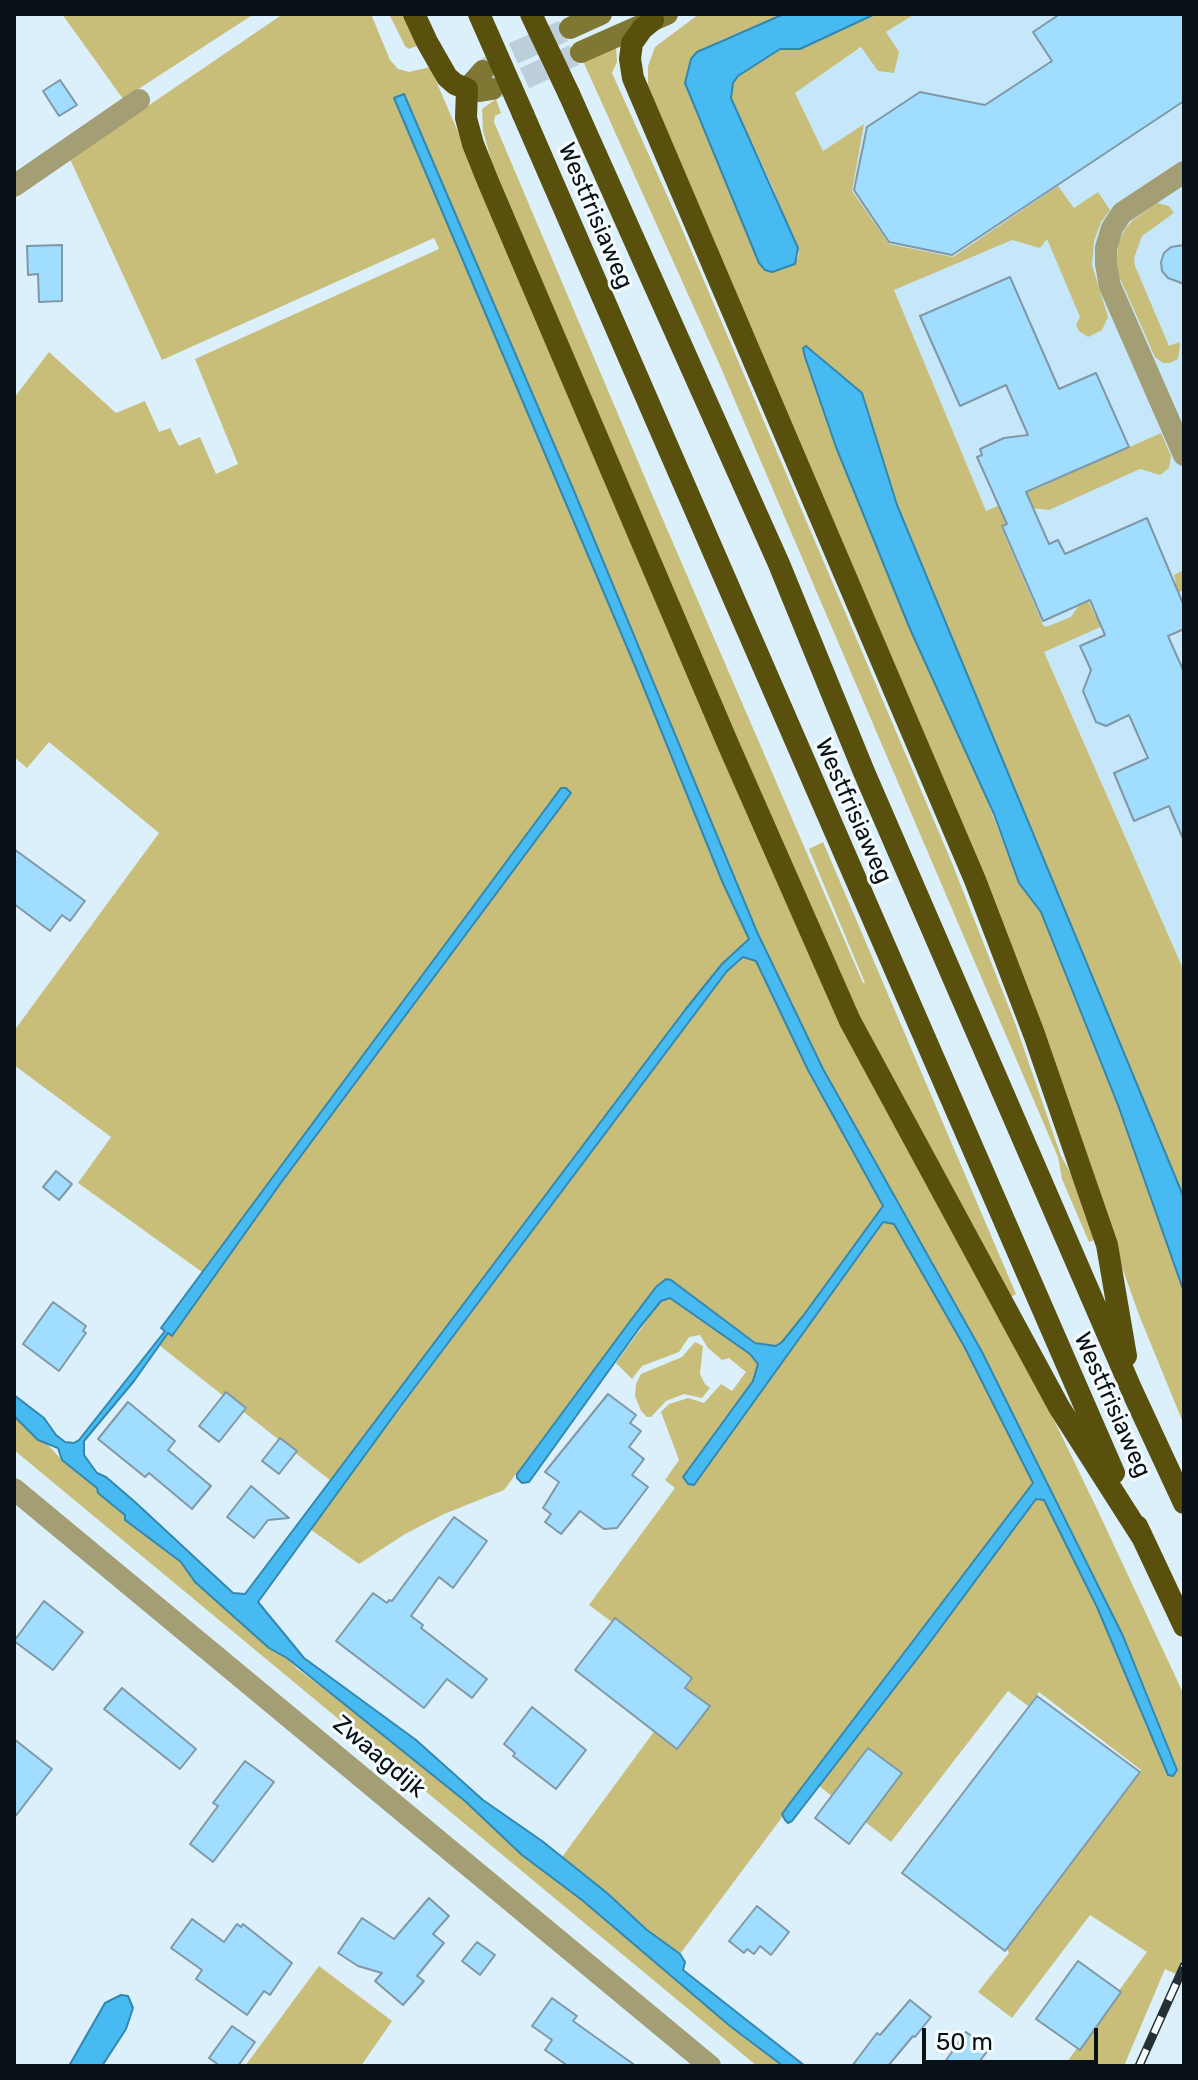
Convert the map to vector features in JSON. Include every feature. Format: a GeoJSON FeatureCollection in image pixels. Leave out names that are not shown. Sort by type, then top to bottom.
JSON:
{"type":"FeatureCollection","features":[{"type":"Feature","properties":{"kind":"highway"},"geometry":{"type":"LineString","coordinates":[[414,14],[447,77],[467,89],[466,118],[482,168],[850,1021],[1059,1407],[1142,1537]]}},
{"type":"Feature","properties":{"kind":"highway","name":"Westfrisiaweg"},"geometry":{"type":"LineString","coordinates":[[479,14],[1142,1537],[1184,1626]]}},
{"type":"Feature","properties":{"kind":"highway","name":"Westfrisiaweg"},"geometry":{"type":"LineString","coordinates":[[531,14],[773,550],[864,772],[1133,1393],[1184,1503]]}},
{"type":"Feature","properties":{"kind":"highway"},"geometry":{"type":"LineString","coordinates":[[660,17],[638,34],[632,43],[630,59],[633,78],[975,880],[1029,1020],[1107,1245],[1133,1393]]}},
{"type":"Feature","properties":{"kind":"main road"},"geometry":{"type":"LineString","coordinates":[[570,28],[601,14]]}},
{"type":"Feature","properties":{"kind":"main road"},"geometry":{"type":"LineString","coordinates":[[581,52],[660,17]]}},
{"type":"Feature","properties":{"kind":"main road"},"geometry":{"type":"LineString","coordinates":[[467,89],[488,80]]}},
{"type":"Feature","properties":{"kind":"street"},"geometry":{"type":"LineString","coordinates":[[14,186],[139,100]]}},
{"type":"Feature","properties":{"kind":"street"},"geometry":{"type":"LineString","coordinates":[[1184,172],[1122,213],[1112,228],[1106,248],[1110,286],[1184,455]]}},
{"type":"Feature","properties":{"kind":"street","name":"Zwaagdijk"},"geometry":{"type":"LineString","coordinates":[[14,1489],[710,2066]]}},
{"type":"Feature","properties":{"kind":"shaded area"},"geometry":{"type":"Polygon","coordinates":[[[62,14],[254,14],[123,99],[62,14]]]}},
{"type":"Feature","properties":{"kind":"shaded area"},"geometry":{"type":"Polygon","coordinates":[[[283,14],[371,14],[390,60],[398,69],[409,72],[430,67],[684,656],[1184,1695],[1184,1957],[1176,1974],[1165,1969],[1124,2066],[1064,2066],[1147,1952],[1090,1915],[1012,2018],[978,1992],[1009,1953],[1006,1947],[1141,1770],[1039,1692],[1028,1706],[1008,1691],[891,1842],[819,1786],[1036,1499],[1044,1500],[1097,1607],[1149,1733],[1177,1770],[1123,1636],[982,1352],[823,1069],[757,932],[574,491],[404,94],[394,98],[749,939],[728,958],[685,1010],[331,1481],[159,1345],[168,1333],[172,1335],[570,793],[558,792],[202,1272],[78,1183],[111,1137],[14,1065],[14,1031],[159,833],[49,742],[27,768],[14,757],[14,398],[49,352],[116,413],[145,401],[159,432],[170,428],[179,446],[200,437],[216,474],[238,464],[195,359],[439,249],[434,238],[162,360],[70,159],[283,14]]]}},
{"type":"Feature","properties":{"kind":"shaded area"},"geometry":{"type":"Polygon","coordinates":[[[389,14],[405,14],[419,45],[409,49],[405,46],[389,14]]]}},
{"type":"Feature","properties":{"kind":"shaded area"},"geometry":{"type":"Polygon","coordinates":[[[699,14],[784,14],[719,41],[686,87],[759,263],[797,260],[799,253],[731,98],[733,83],[738,76],[780,49],[800,49],[875,14],[915,14],[886,32],[899,52],[894,73],[878,71],[861,47],[795,93],[823,151],[864,124],[852,191],[889,244],[953,257],[1058,186],[1074,208],[1098,192],[1110,210],[1101,222],[1094,241],[1092,265],[1108,317],[1102,330],[1088,337],[1076,325],[1080,317],[1047,239],[1040,248],[1012,240],[894,290],[986,511],[1161,433],[1171,456],[1169,468],[1160,475],[1140,469],[1049,510],[1031,508],[1022,518],[1001,527],[1046,627],[1071,617],[1081,602],[1087,599],[1096,617],[1176,582],[1174,575],[1184,570],[1184,590],[1044,652],[1184,971],[1184,1198],[897,505],[862,393],[814,352],[805,357],[836,447],[910,629],[976,772],[1019,883],[1041,912],[1118,1105],[1184,1292],[1184,1425],[1139,1315],[1101,1208],[648,85],[648,66],[655,47],[699,14]]]}},
{"type":"Feature","properties":{"kind":"shaded area"},"geometry":{"type":"Polygon","coordinates":[[[915,14],[1184,14],[1184,971],[1044,652],[894,290],[900,287],[823,151],[795,93],[915,14]]]}},
{"type":"Feature","properties":{"kind":"shaded area"},"geometry":{"type":"Polygon","coordinates":[[[616,46],[617,62],[612,73],[679,222],[952,863],[1095,1240],[1089,1242],[1062,1179],[1058,1157],[718,361],[583,61],[616,46]]]}},
{"type":"Feature","properties":{"kind":"shaded area"},"geometry":{"type":"Polygon","coordinates":[[[496,99],[501,113],[495,116],[494,122],[651,492],[865,983],[809,849],[823,842],[1016,1294],[1009,1298],[833,968],[491,160],[483,131],[482,109],[496,99]]]}},
{"type":"Feature","properties":{"kind":"shaded area"},"geometry":{"type":"Polygon","coordinates":[[[1157,203],[1169,206],[1174,213],[1142,236],[1134,258],[1169,346],[1179,342],[1178,359],[1170,363],[1163,363],[1155,357],[1119,276],[1117,261],[1118,244],[1125,229],[1157,203]]]}},
{"type":"Feature","properties":{"kind":"shaded area"},"geometry":{"type":"Polygon","coordinates":[[[742,957],[756,961],[808,1070],[883,1206],[803,1316],[776,1346],[758,1344],[666,1279],[656,1287],[504,1490],[444,1514],[405,1534],[359,1564],[310,1529],[727,971],[742,957]]]}},
{"type":"Feature","properties":{"kind":"shaded area"},"geometry":{"type":"Polygon","coordinates":[[[884,1222],[894,1224],[964,1346],[1034,1483],[809,1777],[680,1954],[562,1857],[691,1681],[589,1605],[675,1488],[665,1480],[679,1460],[661,1412],[669,1404],[688,1398],[704,1403],[721,1384],[732,1391],[746,1372],[729,1358],[722,1360],[708,1348],[700,1335],[689,1337],[679,1352],[642,1366],[632,1379],[616,1363],[661,1301],[670,1298],[750,1354],[758,1364],[753,1381],[683,1477],[694,1485],[884,1222]]]}},
{"type":"Feature","properties":{"kind":"shaded area"},"geometry":{"type":"Polygon","coordinates":[[[695,1342],[703,1346],[700,1374],[710,1388],[702,1398],[684,1394],[666,1401],[651,1417],[647,1417],[635,1396],[641,1374],[682,1357],[695,1342]]]}},
{"type":"Feature","properties":{"kind":"shaded area"},"geometry":{"type":"Polygon","coordinates":[[[14,1416],[38,1440],[46,1443],[97,1488],[125,1515],[125,1520],[186,1566],[195,1582],[269,1648],[287,1658],[361,1716],[465,1801],[522,1855],[582,1900],[730,2026],[783,2066],[757,2066],[14,1450],[14,1416]]]}},
{"type":"Feature","properties":{"kind":"shaded area"},"geometry":{"type":"Polygon","coordinates":[[[319,1966],[392,2021],[361,2066],[245,2066],[319,1966]]]}},
{"type":"Feature","properties":{"kind":"water"},"geometry":{"type":"Polygon","coordinates":[[[784,14],[875,14],[800,49],[780,49],[738,76],[733,83],[731,98],[798,248],[795,264],[772,272],[759,263],[685,83],[691,59],[697,52],[784,14]]]}},
{"type":"Feature","properties":{"kind":"water"},"geometry":{"type":"Polygon","coordinates":[[[404,94],[574,491],[757,932],[823,1069],[982,1352],[1123,1636],[1177,1770],[1173,1776],[1168,1775],[1097,1607],[1044,1500],[1036,1499],[792,1821],[788,1823],[785,1820],[782,1814],[790,1803],[1033,1483],[964,1346],[894,1224],[883,1222],[694,1485],[688,1484],[683,1477],[753,1381],[758,1364],[750,1354],[670,1298],[661,1301],[640,1327],[529,1482],[522,1483],[517,1478],[631,1320],[656,1287],[666,1279],[755,1343],[776,1346],[803,1316],[883,1206],[808,1070],[756,961],[743,957],[727,971],[258,1602],[304,1658],[416,1740],[483,1800],[542,1841],[607,1893],[647,1930],[680,1954],[685,1962],[683,1970],[805,2066],[783,2066],[730,2026],[582,1900],[522,1855],[465,1801],[287,1658],[269,1648],[195,1582],[181,1562],[125,1520],[125,1515],[98,1493],[97,1488],[62,1460],[58,1448],[38,1440],[14,1416],[14,1395],[44,1418],[65,1442],[79,1440],[165,1331],[161,1328],[558,792],[566,788],[571,793],[280,1184],[172,1336],[168,1333],[134,1381],[84,1441],[84,1455],[97,1473],[135,1502],[233,1593],[245,1594],[685,1010],[722,964],[749,939],[394,98],[404,94]]]}},
{"type":"Feature","properties":{"kind":"water"},"geometry":{"type":"Polygon","coordinates":[[[806,346],[862,393],[897,505],[1184,1198],[1184,1292],[1118,1105],[1041,912],[1019,883],[994,814],[910,629],[836,447],[805,357],[803,348],[806,346]]]}},
{"type":"Feature","properties":{"kind":"water"},"geometry":{"type":"Polygon","coordinates":[[[121,1995],[128,1996],[133,2008],[126,2029],[102,2066],[69,2066],[105,2003],[121,1995]]]}},
{"type":"Feature","properties":{"kind":"building"},"geometry":{"type":"Polygon","coordinates":[[[1060,14],[1184,14],[1184,101],[952,255],[889,242],[854,190],[867,127],[920,92],[985,105],[1052,61],[1033,32],[1060,14]]]}},
{"type":"Feature","properties":{"kind":"building"},"geometry":{"type":"Polygon","coordinates":[[[60,80],[77,105],[59,116],[43,91],[60,80]]]}},
{"type":"Feature","properties":{"kind":"building"},"geometry":{"type":"Polygon","coordinates":[[[62,245],[62,301],[39,302],[38,274],[28,275],[27,246],[62,245]]]}},
{"type":"Feature","properties":{"kind":"building"},"geometry":{"type":"Polygon","coordinates":[[[1184,245],[1184,284],[1168,278],[1162,271],[1161,262],[1164,253],[1171,247],[1184,245]]]}},
{"type":"Feature","properties":{"kind":"building"},"geometry":{"type":"Polygon","coordinates":[[[1010,277],[1059,389],[1096,373],[1129,447],[1026,492],[1049,544],[1058,540],[1065,554],[1147,518],[1184,606],[1184,629],[1168,636],[1184,672],[1184,841],[1169,806],[1134,821],[1114,773],[1148,758],[1129,715],[1106,726],[1096,722],[1083,691],[1091,670],[1080,646],[1105,635],[1090,600],[1043,621],[1002,526],[1007,524],[977,457],[982,455],[980,449],[1004,438],[1028,435],[1006,385],[960,406],[920,316],[1010,277]]]}},
{"type":"Feature","properties":{"kind":"building"},"geometry":{"type":"Polygon","coordinates":[[[14,849],[85,901],[70,921],[62,915],[50,931],[14,904],[14,849]]]}},
{"type":"Feature","properties":{"kind":"building"},"geometry":{"type":"Polygon","coordinates":[[[56,1171],[72,1184],[59,1200],[43,1187],[56,1171]]]}},
{"type":"Feature","properties":{"kind":"building"},"geometry":{"type":"Polygon","coordinates":[[[53,1302],[86,1326],[83,1331],[86,1333],[59,1371],[23,1344],[53,1302]]]}},
{"type":"Feature","properties":{"kind":"building"},"geometry":{"type":"Polygon","coordinates":[[[226,1392],[246,1408],[219,1442],[199,1426],[226,1392]]]}},
{"type":"Feature","properties":{"kind":"building"},"geometry":{"type":"Polygon","coordinates":[[[608,1394],[636,1415],[630,1423],[641,1431],[629,1447],[644,1459],[632,1475],[648,1487],[617,1528],[604,1529],[580,1511],[561,1534],[545,1522],[551,1514],[543,1508],[559,1482],[545,1472],[608,1394]]]}},
{"type":"Feature","properties":{"kind":"building"},"geometry":{"type":"Polygon","coordinates":[[[128,1402],[175,1441],[168,1450],[211,1486],[192,1509],[149,1473],[145,1477],[98,1439],[128,1402]]]}},
{"type":"Feature","properties":{"kind":"building"},"geometry":{"type":"Polygon","coordinates":[[[280,1438],[297,1451],[279,1474],[262,1461],[280,1438]]]}},
{"type":"Feature","properties":{"kind":"building"},"geometry":{"type":"Polygon","coordinates":[[[251,1486],[289,1518],[268,1520],[254,1538],[227,1517],[251,1486]]]}},
{"type":"Feature","properties":{"kind":"building"},"geometry":{"type":"Polygon","coordinates":[[[454,1517],[487,1541],[453,1588],[439,1577],[411,1616],[423,1625],[421,1628],[487,1679],[472,1698],[447,1679],[424,1708],[336,1641],[373,1593],[387,1603],[392,1601],[454,1517]]]}},
{"type":"Feature","properties":{"kind":"building"},"geometry":{"type":"Polygon","coordinates":[[[44,1601],[83,1632],[53,1670],[14,1641],[44,1601]]]}},
{"type":"Feature","properties":{"kind":"building"},"geometry":{"type":"Polygon","coordinates":[[[615,1618],[692,1678],[685,1688],[710,1706],[677,1749],[575,1670],[615,1618]]]}},
{"type":"Feature","properties":{"kind":"building"},"geometry":{"type":"Polygon","coordinates":[[[122,1688],[196,1749],[180,1769],[104,1709],[122,1688]]]}},
{"type":"Feature","properties":{"kind":"building"},"geometry":{"type":"Polygon","coordinates":[[[1037,1696],[1140,1772],[1005,1951],[902,1873],[1037,1696]]]}},
{"type":"Feature","properties":{"kind":"building"},"geometry":{"type":"Polygon","coordinates":[[[532,1707],[586,1750],[556,1789],[513,1756],[515,1753],[504,1744],[532,1707]]]}},
{"type":"Feature","properties":{"kind":"building"},"geometry":{"type":"Polygon","coordinates":[[[14,1739],[52,1769],[14,1818],[14,1739]]]}},
{"type":"Feature","properties":{"kind":"building"},"geometry":{"type":"Polygon","coordinates":[[[868,1748],[902,1773],[849,1844],[815,1818],[868,1748]]]}},
{"type":"Feature","properties":{"kind":"building"},"geometry":{"type":"Polygon","coordinates":[[[245,1761],[274,1782],[213,1862],[190,1844],[218,1806],[213,1803],[245,1761]]]}},
{"type":"Feature","properties":{"kind":"building"},"geometry":{"type":"Polygon","coordinates":[[[429,1898],[449,1916],[433,1934],[444,1943],[417,1976],[424,1981],[403,2005],[375,1981],[382,1973],[358,1966],[338,1953],[362,1918],[394,1939],[429,1898]]]}},
{"type":"Feature","properties":{"kind":"building"},"geometry":{"type":"Polygon","coordinates":[[[757,1906],[789,1932],[771,1955],[760,1946],[754,1954],[747,1949],[744,1953],[729,1941],[757,1906]]]}},
{"type":"Feature","properties":{"kind":"building"},"geometry":{"type":"Polygon","coordinates":[[[192,1919],[224,1942],[237,1924],[241,1927],[243,1924],[292,1963],[270,1995],[264,1991],[247,2015],[196,1979],[202,1970],[171,1948],[192,1919]]]}},
{"type":"Feature","properties":{"kind":"building"},"geometry":{"type":"Polygon","coordinates":[[[477,1942],[495,1955],[480,1975],[462,1961],[477,1942]]]}},
{"type":"Feature","properties":{"kind":"building"},"geometry":{"type":"Polygon","coordinates":[[[1078,1961],[1121,1992],[1080,2050],[1036,2019],[1078,1961]]]}},
{"type":"Feature","properties":{"kind":"building"},"geometry":{"type":"Polygon","coordinates":[[[552,1998],[577,2016],[573,2021],[636,2066],[568,2066],[545,2050],[552,2040],[532,2026],[552,1998]]]}},
{"type":"Feature","properties":{"kind":"building"},"geometry":{"type":"Polygon","coordinates":[[[910,2000],[931,2017],[915,2037],[888,2066],[852,2066],[877,2033],[880,2035],[910,2000]]]}},
{"type":"Feature","properties":{"kind":"building"},"geometry":{"type":"Polygon","coordinates":[[[232,2026],[255,2042],[238,2066],[220,2066],[209,2058],[232,2026]]]}},
{"type":"Feature","properties":{"kind":"building"},"geometry":{"type":"Polygon","coordinates":[[[966,2032],[989,2049],[976,2066],[942,2066],[966,2032]]]}},
{"type":"Feature","properties":{"kind":"tunnel"},"geometry":{"type":"LineString","coordinates":[[485,70],[503,58],[570,28]]}},
{"type":"Feature","properties":{"kind":"tunnel"},"geometry":{"type":"LineString","coordinates":[[493,88],[523,79],[581,52]]}},
{"type":"Feature","properties":{"kind":"railway"},"geometry":{"type":"LineString","coordinates":[[1139,2066],[1184,1966]]}}]}
